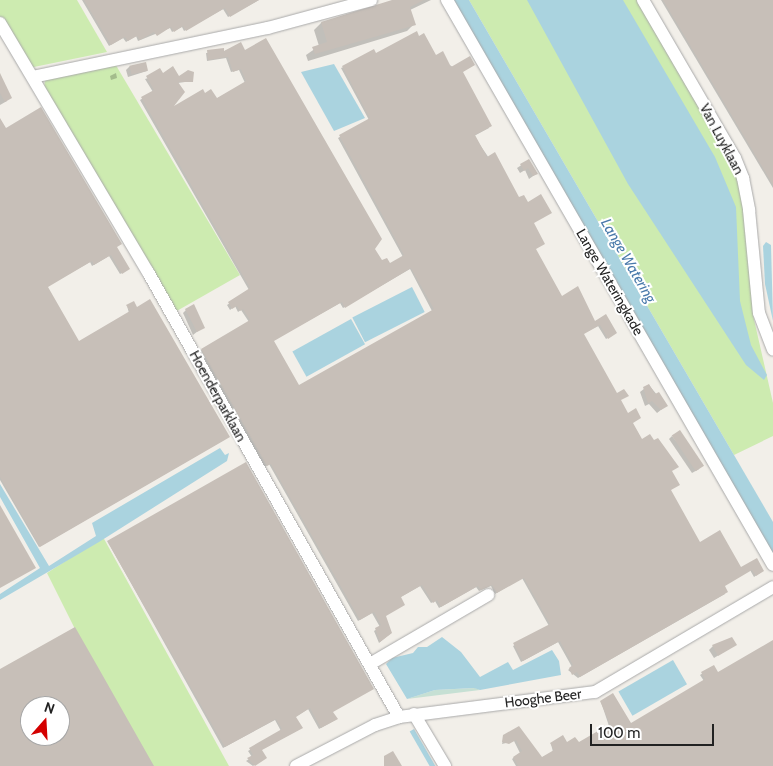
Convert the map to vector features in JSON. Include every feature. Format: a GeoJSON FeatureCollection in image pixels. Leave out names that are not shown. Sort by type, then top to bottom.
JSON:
{"type":"FeatureCollection","features":[{"type":"Feature","properties":{"kind":"street"},"geometry":{"type":"LineString","coordinates":[[33,77],[268,28],[371,0]]}},
{"type":"Feature","properties":{"kind":"street","name":"Lange Wateringkade"},"geometry":{"type":"LineString","coordinates":[[447,0],[773,565]]}},
{"type":"Feature","properties":{"kind":"street","name":"Van Luyklaan"},"geometry":{"type":"LineString","coordinates":[[643,0],[735,158],[743,178],[750,210],[758,313],[773,349]]}},
{"type":"Feature","properties":{"kind":"street","name":"Hoenderparklaan"},"geometry":{"type":"LineString","coordinates":[[0,23],[148,272],[400,716]]}},
{"type":"Feature","properties":{"kind":"street","name":"Hooghe Beer"},"geometry":{"type":"LineString","coordinates":[[296,766],[375,725],[400,716],[595,692],[773,587]]}},
{"type":"Feature","properties":{"kind":"street"},"geometry":{"type":"LineString","coordinates":[[370,664],[488,594]]}},
{"type":"Feature","properties":{"kind":"street"},"geometry":{"type":"LineString","coordinates":[[414,714],[445,766]]}},
{"type":"Feature","properties":{"kind":"green space"},"geometry":{"type":"Polygon","coordinates":[[[0,0],[77,0],[107,52],[29,68],[0,18],[0,0]]]}},
{"type":"Feature","properties":{"kind":"green space"},"geometry":{"type":"Polygon","coordinates":[[[469,0],[637,0],[725,149],[736,173],[744,204],[753,315],[773,403],[773,436],[734,455],[469,0]]]}},
{"type":"Feature","properties":{"kind":"green space"},"geometry":{"type":"Polygon","coordinates":[[[114,62],[240,275],[175,312],[44,88],[45,80],[114,62]]]}},
{"type":"Feature","properties":{"kind":"green space"},"geometry":{"type":"Polygon","coordinates":[[[103,537],[229,766],[153,766],[75,629],[47,573],[103,537]]]}},
{"type":"Feature","properties":{"kind":"green space"},"geometry":{"type":"Polygon","coordinates":[[[475,688],[480,690],[407,699],[435,690],[475,688]]]}},
{"type":"Feature","properties":{"kind":"water"},"geometry":{"type":"Polygon","coordinates":[[[450,0],[469,0],[773,522],[773,556],[450,0]]]}},
{"type":"Feature","properties":{"kind":"water"},"geometry":{"type":"Polygon","coordinates":[[[527,0],[623,0],[715,157],[736,207],[740,301],[751,345],[767,375],[764,380],[746,365],[628,184],[527,0]]]}},
{"type":"Feature","properties":{"kind":"water"},"geometry":{"type":"Polygon","coordinates":[[[334,64],[365,118],[334,131],[301,72],[334,64]]]}},
{"type":"Feature","properties":{"kind":"water"},"geometry":{"type":"Polygon","coordinates":[[[766,242],[771,245],[773,321],[765,284],[763,246],[766,242]]]}},
{"type":"Feature","properties":{"kind":"water"},"geometry":{"type":"Polygon","coordinates":[[[412,287],[425,312],[365,342],[352,317],[412,287]]]}},
{"type":"Feature","properties":{"kind":"water"},"geometry":{"type":"Polygon","coordinates":[[[351,319],[365,344],[306,377],[292,351],[351,319]]]}},
{"type":"Feature","properties":{"kind":"water"},"geometry":{"type":"Polygon","coordinates":[[[220,448],[225,455],[229,453],[227,461],[99,542],[0,600],[0,594],[40,568],[0,497],[0,484],[49,566],[96,536],[92,523],[220,448]]]}},
{"type":"Feature","properties":{"kind":"water"},"geometry":{"type":"Polygon","coordinates":[[[442,637],[461,652],[480,677],[508,662],[513,670],[552,650],[559,661],[561,675],[480,690],[474,688],[435,690],[407,699],[386,664],[392,658],[413,653],[418,647],[427,647],[442,637]]]}},
{"type":"Feature","properties":{"kind":"water"},"geometry":{"type":"Polygon","coordinates":[[[673,660],[687,684],[632,716],[618,692],[673,660]]]}},
{"type":"Feature","properties":{"kind":"water"},"geometry":{"type":"Polygon","coordinates":[[[414,729],[435,766],[430,766],[410,732],[414,729]]]}},
{"type":"Feature","properties":{"kind":"building"},"geometry":{"type":"Polygon","coordinates":[[[84,0],[259,0],[230,17],[225,8],[186,31],[183,26],[174,32],[171,27],[157,36],[154,32],[140,40],[137,36],[128,41],[125,37],[111,45],[84,0]]]}},
{"type":"Feature","properties":{"kind":"building"},"geometry":{"type":"Polygon","coordinates":[[[392,0],[424,0],[410,7],[416,25],[315,54],[312,47],[327,42],[321,22],[392,0]]]}},
{"type":"Feature","properties":{"kind":"building"},"geometry":{"type":"Polygon","coordinates":[[[663,0],[773,0],[773,185],[675,20],[663,0]]]}},
{"type":"Feature","properties":{"kind":"building"},"geometry":{"type":"Polygon","coordinates":[[[417,31],[419,36],[424,33],[436,55],[443,51],[451,67],[470,56],[475,65],[463,72],[492,126],[475,135],[487,157],[495,152],[519,197],[524,195],[528,202],[541,194],[552,213],[534,223],[545,244],[536,249],[562,296],[578,286],[595,321],[606,314],[617,333],[608,339],[600,325],[584,334],[617,393],[624,389],[629,396],[621,400],[628,413],[636,408],[641,418],[633,423],[642,439],[650,434],[654,440],[658,438],[679,467],[672,471],[680,485],[671,490],[700,542],[720,530],[741,567],[757,558],[764,571],[756,576],[752,570],[725,586],[728,592],[580,677],[577,672],[572,675],[569,668],[573,665],[560,641],[523,661],[513,643],[550,624],[524,578],[497,593],[492,585],[481,590],[478,586],[441,607],[437,600],[433,603],[422,585],[401,597],[405,605],[386,616],[392,633],[380,642],[375,628],[381,625],[374,612],[360,620],[271,464],[267,466],[201,349],[250,320],[243,309],[240,311],[237,306],[232,309],[228,302],[250,288],[141,97],[154,90],[146,76],[160,68],[163,73],[173,66],[179,76],[188,70],[194,72],[193,82],[178,82],[185,92],[174,106],[203,89],[205,93],[211,89],[217,98],[246,81],[241,69],[233,72],[228,57],[208,60],[207,50],[224,48],[224,51],[241,42],[245,50],[266,38],[382,239],[375,249],[382,260],[387,258],[390,263],[404,255],[339,135],[370,118],[342,66],[374,49],[376,53],[417,31]],[[411,268],[345,308],[342,302],[274,341],[299,385],[434,309],[411,268]]]}},
{"type":"Feature","properties":{"kind":"building"},"geometry":{"type":"Polygon","coordinates":[[[146,62],[148,71],[131,75],[129,66],[146,62]]]}},
{"type":"Feature","properties":{"kind":"building"},"geometry":{"type":"Polygon","coordinates":[[[0,73],[12,98],[5,102],[0,93],[0,73]]]}},
{"type":"Feature","properties":{"kind":"building"},"geometry":{"type":"Polygon","coordinates":[[[41,107],[122,244],[117,247],[130,269],[122,274],[111,255],[94,265],[92,261],[48,287],[79,341],[130,311],[126,305],[134,301],[137,307],[150,299],[230,437],[40,547],[0,477],[0,118],[6,128],[41,107]]]}},
{"type":"Feature","properties":{"kind":"building"},"geometry":{"type":"Polygon","coordinates":[[[529,159],[538,174],[533,176],[528,168],[524,171],[520,164],[529,159]]]}},
{"type":"Feature","properties":{"kind":"building"},"geometry":{"type":"Polygon","coordinates":[[[194,304],[205,328],[197,332],[185,309],[194,304]]]}},
{"type":"Feature","properties":{"kind":"building"},"geometry":{"type":"Polygon","coordinates":[[[649,384],[655,394],[659,392],[668,406],[661,410],[652,401],[648,403],[643,387],[649,384]]]}},
{"type":"Feature","properties":{"kind":"building"},"geometry":{"type":"Polygon","coordinates":[[[680,430],[704,466],[696,471],[672,436],[680,430]]]}},
{"type":"Feature","properties":{"kind":"building"},"geometry":{"type":"Polygon","coordinates":[[[246,462],[374,689],[333,712],[338,719],[321,728],[310,708],[296,717],[303,728],[262,750],[267,758],[255,766],[247,758],[253,755],[249,748],[282,729],[276,719],[225,747],[107,541],[246,462]]]}},
{"type":"Feature","properties":{"kind":"building"},"geometry":{"type":"Polygon","coordinates":[[[0,505],[36,568],[0,588],[0,505]]]}},
{"type":"Feature","properties":{"kind":"building"},"geometry":{"type":"Polygon","coordinates":[[[75,627],[154,766],[0,766],[0,669],[75,627]]]}},
{"type":"Feature","properties":{"kind":"building"},"geometry":{"type":"Polygon","coordinates":[[[732,637],[737,645],[718,656],[712,645],[732,637]]]}},
{"type":"Feature","properties":{"kind":"building"},"geometry":{"type":"Polygon","coordinates":[[[773,640],[773,766],[518,766],[513,757],[522,751],[516,740],[509,744],[502,742],[503,735],[519,726],[542,757],[554,750],[550,743],[563,735],[567,742],[575,737],[579,742],[610,724],[600,701],[613,693],[631,723],[705,679],[701,672],[714,665],[718,672],[773,640]]]}},
{"type":"Feature","properties":{"kind":"building"},"geometry":{"type":"Polygon","coordinates":[[[393,751],[402,766],[384,766],[384,756],[393,751]]]}},
{"type":"Feature","properties":{"kind":"water label","name":"Lange Watering"},"geometry":{"type":"Point","coordinates":[628,261]}}]}
